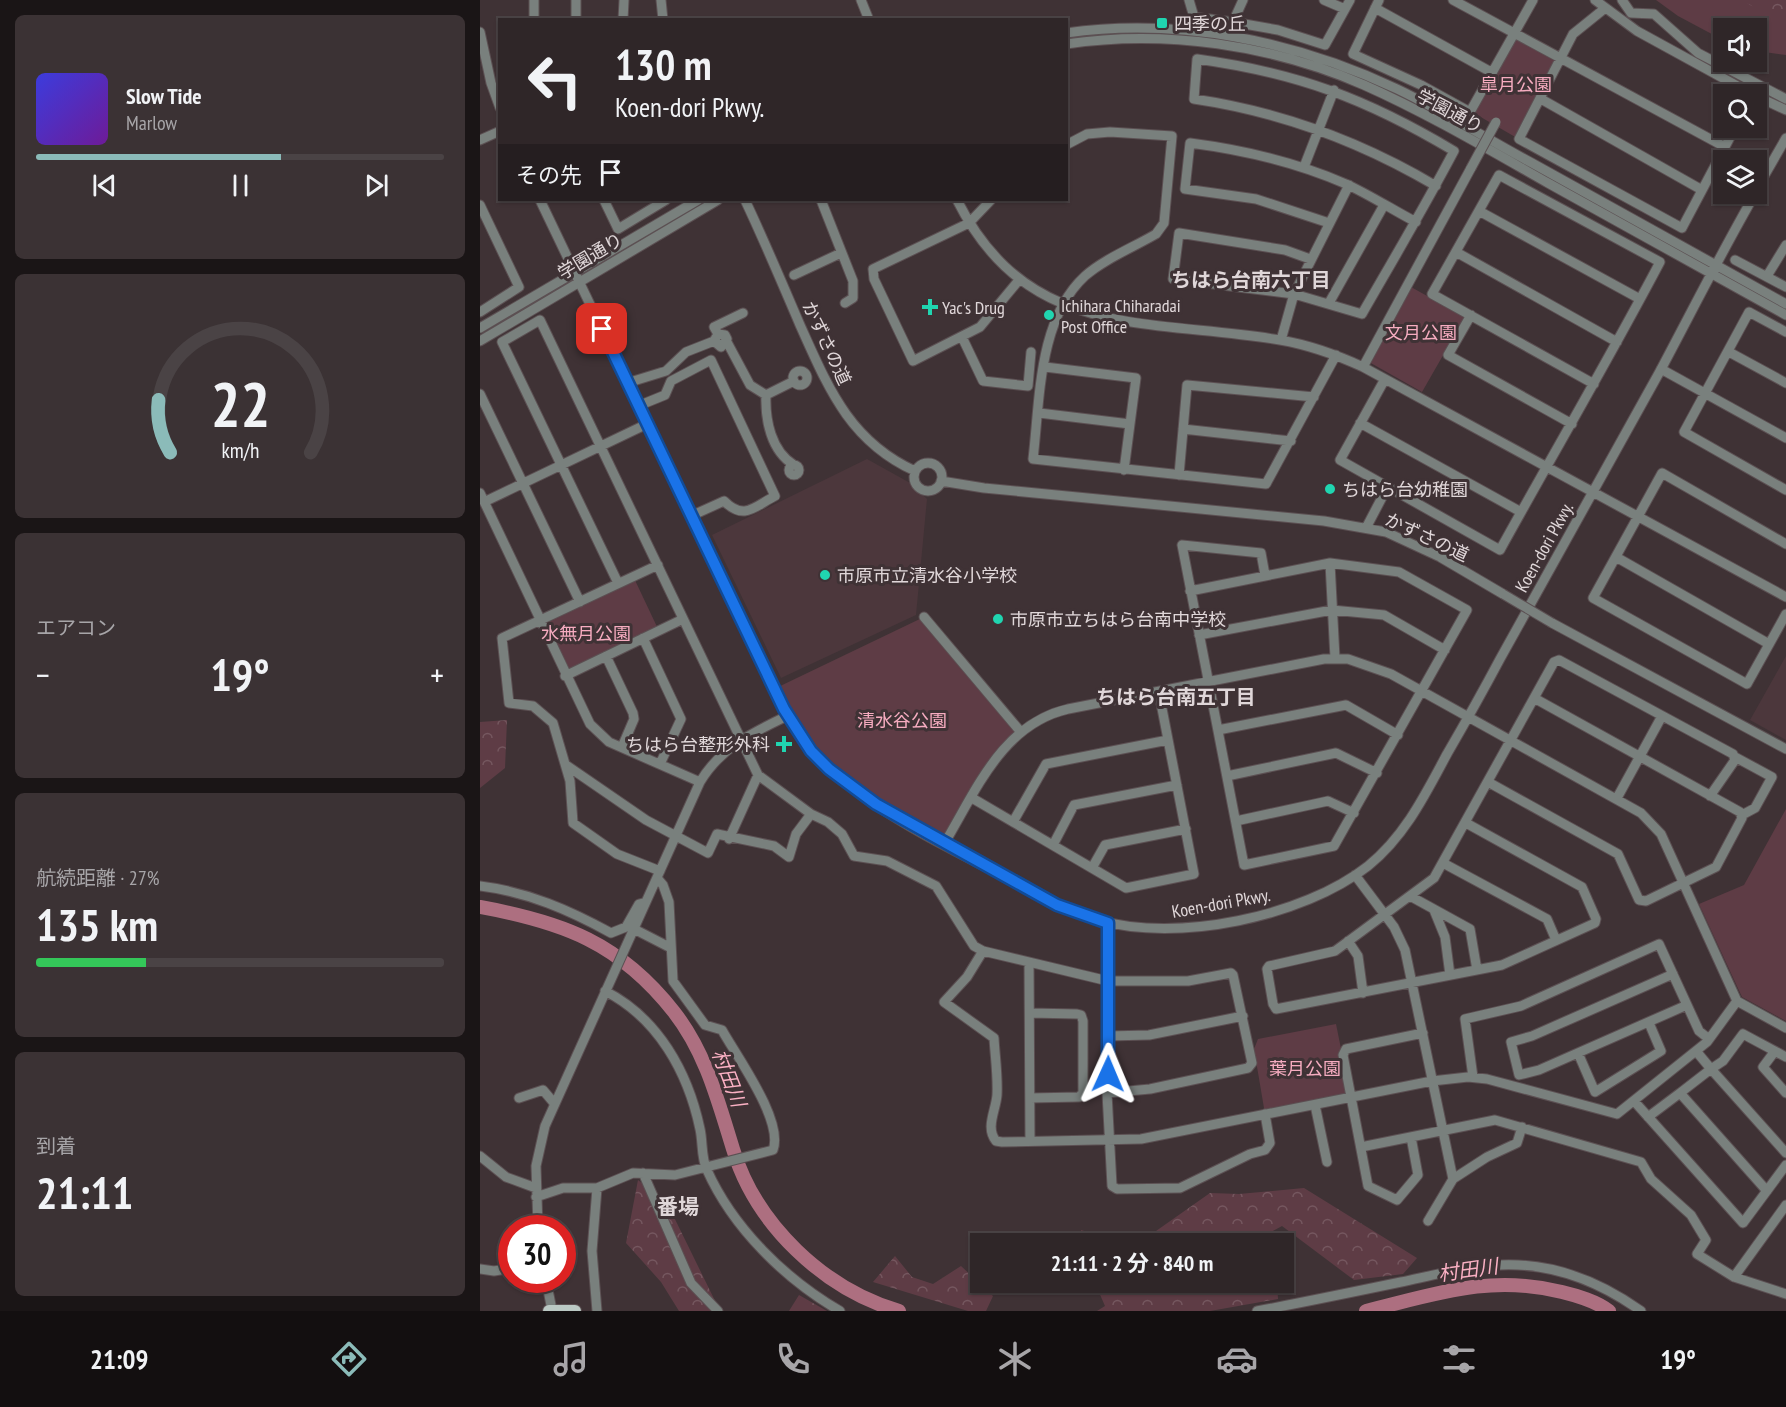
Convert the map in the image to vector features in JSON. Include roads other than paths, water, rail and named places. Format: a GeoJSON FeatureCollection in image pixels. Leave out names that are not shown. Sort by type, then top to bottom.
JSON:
{"type":"FeatureCollection","features":[{"type":"Feature","properties":{"kind":"main road"},"geometry":{"type":"LineString","coordinates":[[550,1311],[575,1311]]}},
{"type":"Feature","properties":{"kind":"street"},"geometry":{"type":"LineString","coordinates":[[534,0],[534,18]]}},
{"type":"Feature","properties":{"kind":"street"},"geometry":{"type":"LineString","coordinates":[[576,0],[576,18]]}},
{"type":"Feature","properties":{"kind":"street"},"geometry":{"type":"LineString","coordinates":[[623,18],[624,0]]}},
{"type":"Feature","properties":{"kind":"street"},"geometry":{"type":"LineString","coordinates":[[661,0],[663,18]]}},
{"type":"Feature","properties":{"kind":"street"},"geometry":{"type":"LineString","coordinates":[[861,0],[868,18]]}},
{"type":"Feature","properties":{"kind":"street"},"geometry":{"type":"LineString","coordinates":[[1189,0],[1194,17],[1278,30],[1325,45],[1350,0]]}},
{"type":"Feature","properties":{"kind":"street"},"geometry":{"type":"LineString","coordinates":[[1233,22],[1243,0]]}},
{"type":"Feature","properties":{"kind":"street"},"geometry":{"type":"LineString","coordinates":[[1324,0],[1345,9]]}},
{"type":"Feature","properties":{"kind":"street"},"geometry":{"type":"LineString","coordinates":[[1453,0],[1725,147]]}},
{"type":"Feature","properties":{"kind":"street"},"geometry":{"type":"LineString","coordinates":[[1595,0],[1604,9],[1637,31],[1734,84]]}},
{"type":"Feature","properties":{"kind":"street"},"geometry":{"type":"LineString","coordinates":[[1622,0],[1631,13],[1654,14],[1698,52],[1786,99]]}},
{"type":"Feature","properties":{"kind":"street"},"geometry":{"type":"LineString","coordinates":[[1491,72],[1377,4],[1353,54],[1420,85],[1470,112],[1530,1]]}},
{"type":"Feature","properties":{"kind":"street"},"geometry":{"type":"LineString","coordinates":[[1604,9],[1573,34],[1560,56],[1541,99],[1518,139],[1682,228],[1730,138]]}},
{"type":"Feature","properties":{"kind":"street","name":"学園通り"},"geometry":{"type":"LineString","coordinates":[[1068,33],[1117,29],[1178,30],[1257,40],[1323,59],[1399,90],[1712,269],[1786,315]]}},
{"type":"Feature","properties":{"kind":"street"},"geometry":{"type":"LineString","coordinates":[[480,32],[498,102]]}},
{"type":"Feature","properties":{"kind":"street","name":"学園通り"},"geometry":{"type":"LineString","coordinates":[[1068,44],[1119,39],[1173,39],[1226,46],[1312,66],[1388,96],[1712,269],[1786,304]]}},
{"type":"Feature","properties":{"kind":"street"},"geometry":{"type":"LineString","coordinates":[[1310,259],[1286,250],[1179,234],[1173,279],[1294,294],[1362,314],[1416,222],[1436,186],[1454,151],[1386,112],[1334,90],[1274,72],[1197,59],[1194,99],[1247,108],[1319,128],[1382,156],[1436,186]]}},
{"type":"Feature","properties":{"kind":"street"},"geometry":{"type":"LineString","coordinates":[[1304,167],[1334,90]]}},
{"type":"Feature","properties":{"kind":"street"},"geometry":{"type":"LineString","coordinates":[[1541,99],[1702,190]]}},
{"type":"Feature","properties":{"kind":"street"},"geometry":{"type":"LineString","coordinates":[[1767,101],[1786,110]]}},
{"type":"Feature","properties":{"kind":"street"},"geometry":{"type":"LineString","coordinates":[[1363,367],[1496,122]]}},
{"type":"Feature","properties":{"kind":"street"},"geometry":{"type":"LineString","coordinates":[[480,140],[498,132]]}},
{"type":"Feature","properties":{"kind":"street"},"geometry":{"type":"LineString","coordinates":[[1068,144],[1087,134],[1110,132],[1172,136],[1164,223],[1156,234],[1086,275],[1063,304],[1047,341],[1033,459],[1266,484],[1336,355]]}},
{"type":"Feature","properties":{"kind":"street","name":"Koen-dori Pkwy."},"geometry":{"type":"LineString","coordinates":[[1767,172],[1786,138]]}},
{"type":"Feature","properties":{"kind":"street"},"geometry":{"type":"LineString","coordinates":[[1329,223],[1256,199],[1185,189],[1190,143],[1235,150],[1304,167],[1349,185],[1416,222]]}},
{"type":"Feature","properties":{"kind":"street"},"geometry":{"type":"LineString","coordinates":[[1385,379],[1340,460],[1500,550],[1549,466],[1572,424],[1594,384],[1617,342],[1660,262],[1498,175],[1432,294],[1594,384]]}},
{"type":"Feature","properties":{"kind":"street"},"geometry":{"type":"LineString","coordinates":[[1281,340],[1294,294],[1349,185]]}},
{"type":"Feature","properties":{"kind":"street","name":"Koen-dori Pkwy."},"geometry":{"type":"LineString","coordinates":[[540,201],[788,716],[811,751],[829,769],[876,804],[1057,905],[1108,923],[1152,929],[1209,924],[1299,904],[1355,875],[1384,851],[1410,821],[1594,491],[1749,204]]}},
{"type":"Feature","properties":{"kind":"street"},"geometry":{"type":"LineString","coordinates":[[604,201],[618,229],[660,201]]}},
{"type":"Feature","properties":{"kind":"street","name":"学園通り"},"geometry":{"type":"LineString","coordinates":[[480,328],[696,201]]}},
{"type":"Feature","properties":{"kind":"street","name":"学園通り"},"geometry":{"type":"LineString","coordinates":[[480,341],[716,201]]}},
{"type":"Feature","properties":{"kind":"street","name":"かずさの道"},"geometry":{"type":"LineString","coordinates":[[745,201],[831,394],[852,424],[872,443],[915,471]]}},
{"type":"Feature","properties":{"kind":"street"},"geometry":{"type":"LineString","coordinates":[[821,201],[855,291],[853,298],[844,303]]}},
{"type":"Feature","properties":{"kind":"street"},"geometry":{"type":"LineString","coordinates":[[958,201],[969,223],[999,261],[1019,280],[1063,304],[1102,318],[1166,328],[1281,340],[1336,355],[1363,367],[1549,466],[1786,597]]}},
{"type":"Feature","properties":{"kind":"street"},"geometry":{"type":"LineString","coordinates":[[990,201],[969,223],[873,269],[874,279],[913,361],[980,327],[1019,280]]}},
{"type":"Feature","properties":{"kind":"street"},"geometry":{"type":"LineString","coordinates":[[480,205],[519,287],[480,312]]}},
{"type":"Feature","properties":{"kind":"street"},"geometry":{"type":"LineString","coordinates":[[1329,303],[1384,205]]}},
{"type":"Feature","properties":{"kind":"street"},"geometry":{"type":"LineString","coordinates":[[1479,211],[1640,299]]}},
{"type":"Feature","properties":{"kind":"street"},"geometry":{"type":"LineString","coordinates":[[1767,276],[1786,245]]}},
{"type":"Feature","properties":{"kind":"street"},"geometry":{"type":"LineString","coordinates":[[1456,252],[1617,342]]}},
{"type":"Feature","properties":{"kind":"street"},"geometry":{"type":"LineString","coordinates":[[794,275],[841,253]]}},
{"type":"Feature","properties":{"kind":"street"},"geometry":{"type":"LineString","coordinates":[[1735,260],[1786,287]]}},
{"type":"Feature","properties":{"kind":"street"},"geometry":{"type":"LineString","coordinates":[[1786,332],[1749,312],[1730,352],[1684,432],[1786,490]]}},
{"type":"Feature","properties":{"kind":"street"},"geometry":{"type":"LineString","coordinates":[[743,313],[714,327],[716,338],[721,346],[727,342],[750,385],[766,395]]}},
{"type":"Feature","properties":{"kind":"street"},"geometry":{"type":"LineString","coordinates":[[1471,315],[1448,355],[1572,424]]}},
{"type":"Feature","properties":{"kind":"street"},"geometry":{"type":"LineString","coordinates":[[618,583],[502,342],[540,320],[758,776],[811,814],[828,822],[842,834],[854,856],[887,861],[936,886],[974,946],[983,951],[1108,981],[1188,981],[1231,973],[1236,979],[1252,1063],[1248,1068],[1150,1089],[1107,1093]]}},
{"type":"Feature","properties":{"kind":"street"},"geometry":{"type":"LineString","coordinates":[[962,337],[983,381],[1028,386],[1031,352]]}},
{"type":"Feature","properties":{"kind":"street"},"geometry":{"type":"LineString","coordinates":[[627,383],[666,371],[686,352],[716,338]]}},
{"type":"Feature","properties":{"kind":"street"},"geometry":{"type":"LineString","coordinates":[[1730,352],[1786,383]]}},
{"type":"Feature","properties":{"kind":"street"},"geometry":{"type":"LineString","coordinates":[[638,406],[665,395],[671,381],[711,360],[775,496],[743,512],[733,510],[724,501],[691,516]]}},
{"type":"Feature","properties":{"kind":"street"},"geometry":{"type":"LineString","coordinates":[[1045,367],[1136,378],[1124,470]]}},
{"type":"Feature","properties":{"kind":"street"},"geometry":{"type":"LineString","coordinates":[[1661,369],[1786,438]]}},
{"type":"Feature","properties":{"kind":"street"},"geometry":{"type":"LineString","coordinates":[[766,395],[794,381]]}},
{"type":"Feature","properties":{"kind":"street"},"geometry":{"type":"LineString","coordinates":[[1179,475],[1187,385],[1314,397]]}},
{"type":"Feature","properties":{"kind":"street"},"geometry":{"type":"LineString","coordinates":[[480,394],[580,602]]}},
{"type":"Feature","properties":{"kind":"street"},"geometry":{"type":"LineString","coordinates":[[766,395],[765,418],[783,459],[794,465]]}},
{"type":"Feature","properties":{"kind":"street"},"geometry":{"type":"LineString","coordinates":[[1039,413],[1130,424]]}},
{"type":"Feature","properties":{"kind":"street"},"geometry":{"type":"LineString","coordinates":[[1360,423],[1521,512]]}},
{"type":"Feature","properties":{"kind":"street"},"geometry":{"type":"LineString","coordinates":[[647,424],[524,483],[482,498],[565,676],[595,731],[622,747],[700,782]]}},
{"type":"Feature","properties":{"kind":"street"},"geometry":{"type":"LineString","coordinates":[[1183,429],[1291,441]]}},
{"type":"Feature","properties":{"kind":"street"},"geometry":{"type":"LineString","coordinates":[[931,464],[940,470],[941,481],[932,490],[924,490],[916,484],[915,471],[921,465],[931,464]]}},
{"type":"Feature","properties":{"kind":"street"},"geometry":{"type":"LineString","coordinates":[[1786,544],[1662,473],[1593,598],[1747,684],[1786,614]]}},
{"type":"Feature","properties":{"kind":"street","name":"かずさの道"},"geometry":{"type":"LineString","coordinates":[[941,481],[984,488],[1303,518],[1386,532],[1440,557],[1552,623],[1786,748]]}},
{"type":"Feature","properties":{"kind":"street"},"geometry":{"type":"LineString","coordinates":[[1366,528],[1388,486]]}},
{"type":"Feature","properties":{"kind":"street"},"geometry":{"type":"LineString","coordinates":[[1190,591],[1330,562],[1399,572],[1467,610],[1334,846],[1244,865],[1190,591],[1182,545],[1261,554],[1265,575]]}},
{"type":"Feature","properties":{"kind":"street"},"geometry":{"type":"LineString","coordinates":[[1616,557],[1769,644]]}},
{"type":"Feature","properties":{"kind":"street"},"geometry":{"type":"LineString","coordinates":[[1330,562],[1335,658]]}},
{"type":"Feature","properties":{"kind":"street"},"geometry":{"type":"LineString","coordinates":[[480,1156],[484,1166],[536,1193],[563,1188],[597,1188],[633,1173],[675,1174],[706,1168],[773,1150],[776,1143],[770,1114],[722,1030],[705,1025],[673,981],[669,902],[659,874],[617,854],[573,823],[566,765],[553,723],[533,706],[509,703],[502,638],[658,565]]}},
{"type":"Feature","properties":{"kind":"street"},"geometry":{"type":"LineString","coordinates":[[1199,635],[1332,610],[1384,615],[1445,650]]}},
{"type":"Feature","properties":{"kind":"street"},"geometry":{"type":"LineString","coordinates":[[924,618],[1020,731]]}},
{"type":"Feature","properties":{"kind":"street"},"geometry":{"type":"LineString","coordinates":[[565,676],[683,619]]}},
{"type":"Feature","properties":{"kind":"street"},"geometry":{"type":"LineString","coordinates":[[644,638],[681,719],[660,764]]}},
{"type":"Feature","properties":{"kind":"street"},"geometry":{"type":"LineString","coordinates":[[606,656],[633,713],[634,719],[622,747]]}},
{"type":"Feature","properties":{"kind":"street"},"geometry":{"type":"LineString","coordinates":[[944,844],[1002,749],[1020,731],[1053,713],[1335,658],[1375,666],[1641,813],[1660,834],[1737,1001],[1786,1028]]}},
{"type":"Feature","properties":{"kind":"street"},"geometry":{"type":"LineString","coordinates":[[1466,823],[1582,887],[1596,919],[1595,923],[1502,965],[1282,1010],[1276,1009],[1273,1004],[1267,969],[1269,966],[1335,951],[1434,878],[1554,662],[1559,660],[1773,777],[1755,807],[1742,815],[1716,867],[1646,901],[1639,900],[1618,854],[1488,782]]}},
{"type":"Feature","properties":{"kind":"street"},"geometry":{"type":"LineString","coordinates":[[972,798],[1126,888],[1194,874],[1159,693]]}},
{"type":"Feature","properties":{"kind":"street"},"geometry":{"type":"LineString","coordinates":[[1534,698],[1742,815]]}},
{"type":"Feature","properties":{"kind":"street"},"geometry":{"type":"LineString","coordinates":[[1218,730],[1346,705],[1398,735]]}},
{"type":"Feature","properties":{"kind":"street"},"geometry":{"type":"LineString","coordinates":[[537,1215],[537,1156],[554,1103],[700,782],[715,760],[741,738],[788,716]]}},
{"type":"Feature","properties":{"kind":"street"},"geometry":{"type":"LineString","coordinates":[[1617,798],[1662,716]]}},
{"type":"Feature","properties":{"kind":"street"},"geometry":{"type":"LineString","coordinates":[[1012,822],[1046,764],[1168,740]]}},
{"type":"Feature","properties":{"kind":"street"},"geometry":{"type":"LineString","coordinates":[[1227,776],[1336,753],[1377,773]]}},
{"type":"Feature","properties":{"kind":"street"},"geometry":{"type":"LineString","coordinates":[[1710,796],[1735,757]]}},
{"type":"Feature","properties":{"kind":"street"},"geometry":{"type":"LineString","coordinates":[[566,765],[646,820],[708,853],[717,834],[774,846],[789,857],[796,834],[811,814]]}},
{"type":"Feature","properties":{"kind":"street"},"geometry":{"type":"LineString","coordinates":[[729,838],[758,776]]}},
{"type":"Feature","properties":{"kind":"street"},"geometry":{"type":"LineString","coordinates":[[1053,845],[1074,805],[1177,785]]}},
{"type":"Feature","properties":{"kind":"street"},"geometry":{"type":"LineString","coordinates":[[1236,820],[1328,801],[1354,813]]}},
{"type":"Feature","properties":{"kind":"street"},"geometry":{"type":"LineString","coordinates":[[1092,868],[1105,845],[1186,829]]}},
{"type":"Feature","properties":{"kind":"street"},"geometry":{"type":"LineString","coordinates":[[1443,863],[1546,919],[1556,940]]}},
{"type":"Feature","properties":{"kind":"street"},"geometry":{"type":"LineString","coordinates":[[1355,875],[1384,915],[1405,950],[1453,1179]]}},
{"type":"Feature","properties":{"kind":"street"},"geometry":{"type":"LineString","coordinates":[[480,886],[501,889],[556,905],[611,933],[626,927],[639,904],[646,904]]}},
{"type":"Feature","properties":{"kind":"street"},"geometry":{"type":"LineString","coordinates":[[1410,896],[1470,929],[1477,970]]}},
{"type":"Feature","properties":{"kind":"street"},"geometry":{"type":"LineString","coordinates":[[1434,910],[1445,938],[1450,975]]}},
{"type":"Feature","properties":{"kind":"street"},"geometry":{"type":"LineString","coordinates":[[1108,923],[1107,1093],[1112,1186],[1118,1189],[1179,1188],[1250,1154],[1269,1148],[1265,1114]]}},
{"type":"Feature","properties":{"kind":"street"},"geometry":{"type":"LineString","coordinates":[[634,929],[671,948]]}},
{"type":"Feature","properties":{"kind":"street"},"geometry":{"type":"LineString","coordinates":[[1348,941],[1358,956],[1363,993]]}},
{"type":"Feature","properties":{"kind":"street"},"geometry":{"type":"LineString","coordinates":[[1473,1077],[1465,1019],[1521,1006],[1659,944],[1699,1031],[1709,1039]]}},
{"type":"Feature","properties":{"kind":"street"},"geometry":{"type":"LineString","coordinates":[[983,951],[967,976],[944,1002],[994,1038],[997,1096],[991,1125],[992,1137],[1002,1142],[1142,1139],[1432,1081],[1473,1077],[1613,1114],[1634,1101],[1696,1051],[1709,1039],[1737,1001]]}},
{"type":"Feature","properties":{"kind":"street"},"geometry":{"type":"LineString","coordinates":[[1029,963],[1030,1141]]}},
{"type":"Feature","properties":{"kind":"street"},"geometry":{"type":"LineString","coordinates":[[1672,974],[1532,1036],[1511,1042],[1519,1075],[1578,1053],[1687,1005]]}},
{"type":"Feature","properties":{"kind":"street"},"geometry":{"type":"LineString","coordinates":[[605,991],[622,1000],[642,1016],[670,1050],[695,1107],[706,1168],[756,1245],[798,1284],[840,1311]]}},
{"type":"Feature","properties":{"kind":"street"},"geometry":{"type":"LineString","coordinates":[[1030,1013],[1077,1014],[1081,1015],[1083,1022],[1083,1093],[1079,1097],[1030,1098]]}},
{"type":"Feature","properties":{"kind":"street"},"geometry":{"type":"LineString","coordinates":[[1108,1036],[1149,1035],[1243,1016]]}},
{"type":"Feature","properties":{"kind":"street"},"geometry":{"type":"LineString","coordinates":[[1578,1053],[1595,1092],[1660,1051],[1649,1023]]}},
{"type":"Feature","properties":{"kind":"street"},"geometry":{"type":"LineString","coordinates":[[1411,1137],[1418,1175],[1397,1200],[1368,1186],[1343,1055],[1346,1049],[1423,1033]]}},
{"type":"Feature","properties":{"kind":"street"},"geometry":{"type":"LineString","coordinates":[[1648,1117],[1723,1060],[1743,1034],[1786,1057]]}},
{"type":"Feature","properties":{"kind":"street"},"geometry":{"type":"LineString","coordinates":[[1696,1051],[1786,1153]]}},
{"type":"Feature","properties":{"kind":"street"},"geometry":{"type":"LineString","coordinates":[[1775,1051],[1763,1067],[1786,1093]]}},
{"type":"Feature","properties":{"kind":"street"},"geometry":{"type":"LineString","coordinates":[[519,1098],[543,1090],[554,1103]]}},
{"type":"Feature","properties":{"kind":"street"},"geometry":{"type":"LineString","coordinates":[[1680,1093],[1767,1191]]}},
{"type":"Feature","properties":{"kind":"street"},"geometry":{"type":"LineString","coordinates":[[1634,1101],[1743,1223],[1786,1165]]}},
{"type":"Feature","properties":{"kind":"street"},"geometry":{"type":"LineString","coordinates":[[1315,1104],[1326,1162]]}},
{"type":"Feature","properties":{"kind":"street"},"geometry":{"type":"LineString","coordinates":[[1360,1147],[1495,1120],[1641,1162],[1651,1179],[1691,1215],[1706,1240],[1697,1254],[1734,1277],[1786,1294]]}},
{"type":"Feature","properties":{"kind":"street"},"geometry":{"type":"LineString","coordinates":[[1428,1221],[1453,1179],[1486,1157],[1517,1143],[1522,1127]]}},
{"type":"Feature","properties":{"kind":"street"},"geometry":{"type":"LineString","coordinates":[[643,1173],[692,1283],[718,1311]]}},
{"type":"Feature","properties":{"kind":"street"},"geometry":{"type":"LineString","coordinates":[[597,1188],[592,1251],[597,1311]]}},
{"type":"Feature","properties":{"kind":"street"},"geometry":{"type":"LineString","coordinates":[[1734,1277],[1785,1210]]}},
{"type":"Feature","properties":{"kind":"street"},"geometry":{"type":"LineString","coordinates":[[1257,1311],[1478,1266],[1518,1265],[1560,1272],[1594,1283],[1615,1292],[1641,1311]]}},
{"type":"Feature","properties":{"kind":"street"},"geometry":{"type":"LineString","coordinates":[[480,1269],[498,1270]]}},
{"type":"Feature","properties":{"kind":"street"},"geometry":{"type":"LineString","coordinates":[[548,1293],[550,1311]]}},
{"type":"Feature","properties":{"kind":"waterway","name":"村田川"},"geometry":{"type":"LineString","coordinates":[[480,907],[538,920],[588,939],[611,952],[654,988],[674,1012],[695,1044],[710,1078],[744,1177],[758,1203],[776,1228],[796,1250],[845,1287],[871,1301],[899,1311]]}},
{"type":"Feature","properties":{"kind":"waterway","name":"村田川"},"geometry":{"type":"LineString","coordinates":[[1366,1311],[1463,1288],[1511,1285],[1536,1287],[1580,1297],[1609,1311]]}},
{"type":"Feature","properties":{"kind":"place","name":"四季の丘"},"geometry":{"type":"Point","coordinates":[1162,23]}},
{"type":"Feature","properties":{"kind":"place","name":"Yac's Drug"},"geometry":{"type":"Point","coordinates":[930,307]}},
{"type":"Feature","properties":{"kind":"place","name":"Ichihara Chiharadai Post Office"},"geometry":{"type":"Point","coordinates":[1049,315]}},
{"type":"Feature","properties":{"kind":"place","name":"ちはら台幼稚園"},"geometry":{"type":"Point","coordinates":[1330,489]}},
{"type":"Feature","properties":{"kind":"place","name":"市原市立清水谷小学校"},"geometry":{"type":"Point","coordinates":[825,575]}},
{"type":"Feature","properties":{"kind":"place","name":"市原市立ちはら台南中学校"},"geometry":{"type":"Point","coordinates":[998,619]}},
{"type":"Feature","properties":{"kind":"place","name":"ちはら台整形外科"},"geometry":{"type":"Point","coordinates":[784,744]}},
{"type":"Feature","properties":{"kind":"district","name":"ちはら台南六丁目"},"geometry":{"type":"Point","coordinates":[1251,280]}},
{"type":"Feature","properties":{"kind":"district","name":"ちはら台南五丁目"},"geometry":{"type":"Point","coordinates":[1176,697]}},
{"type":"Feature","properties":{"kind":"district","name":"番場"},"geometry":{"type":"Point","coordinates":[678,1206]}},
{"type":"Feature","properties":{"kind":"park label","name":"皐月公園"},"geometry":{"type":"Point","coordinates":[1516,84]}},
{"type":"Feature","properties":{"kind":"park label","name":"文月公園"},"geometry":{"type":"Point","coordinates":[1421,332]}},
{"type":"Feature","properties":{"kind":"park label","name":"水無月公園"},"geometry":{"type":"Point","coordinates":[586,633]}},
{"type":"Feature","properties":{"kind":"park label","name":"清水谷公園"},"geometry":{"type":"Point","coordinates":[902,720]}},
{"type":"Feature","properties":{"kind":"park label","name":"葉月公園"},"geometry":{"type":"Point","coordinates":[1305,1068]}}]}
